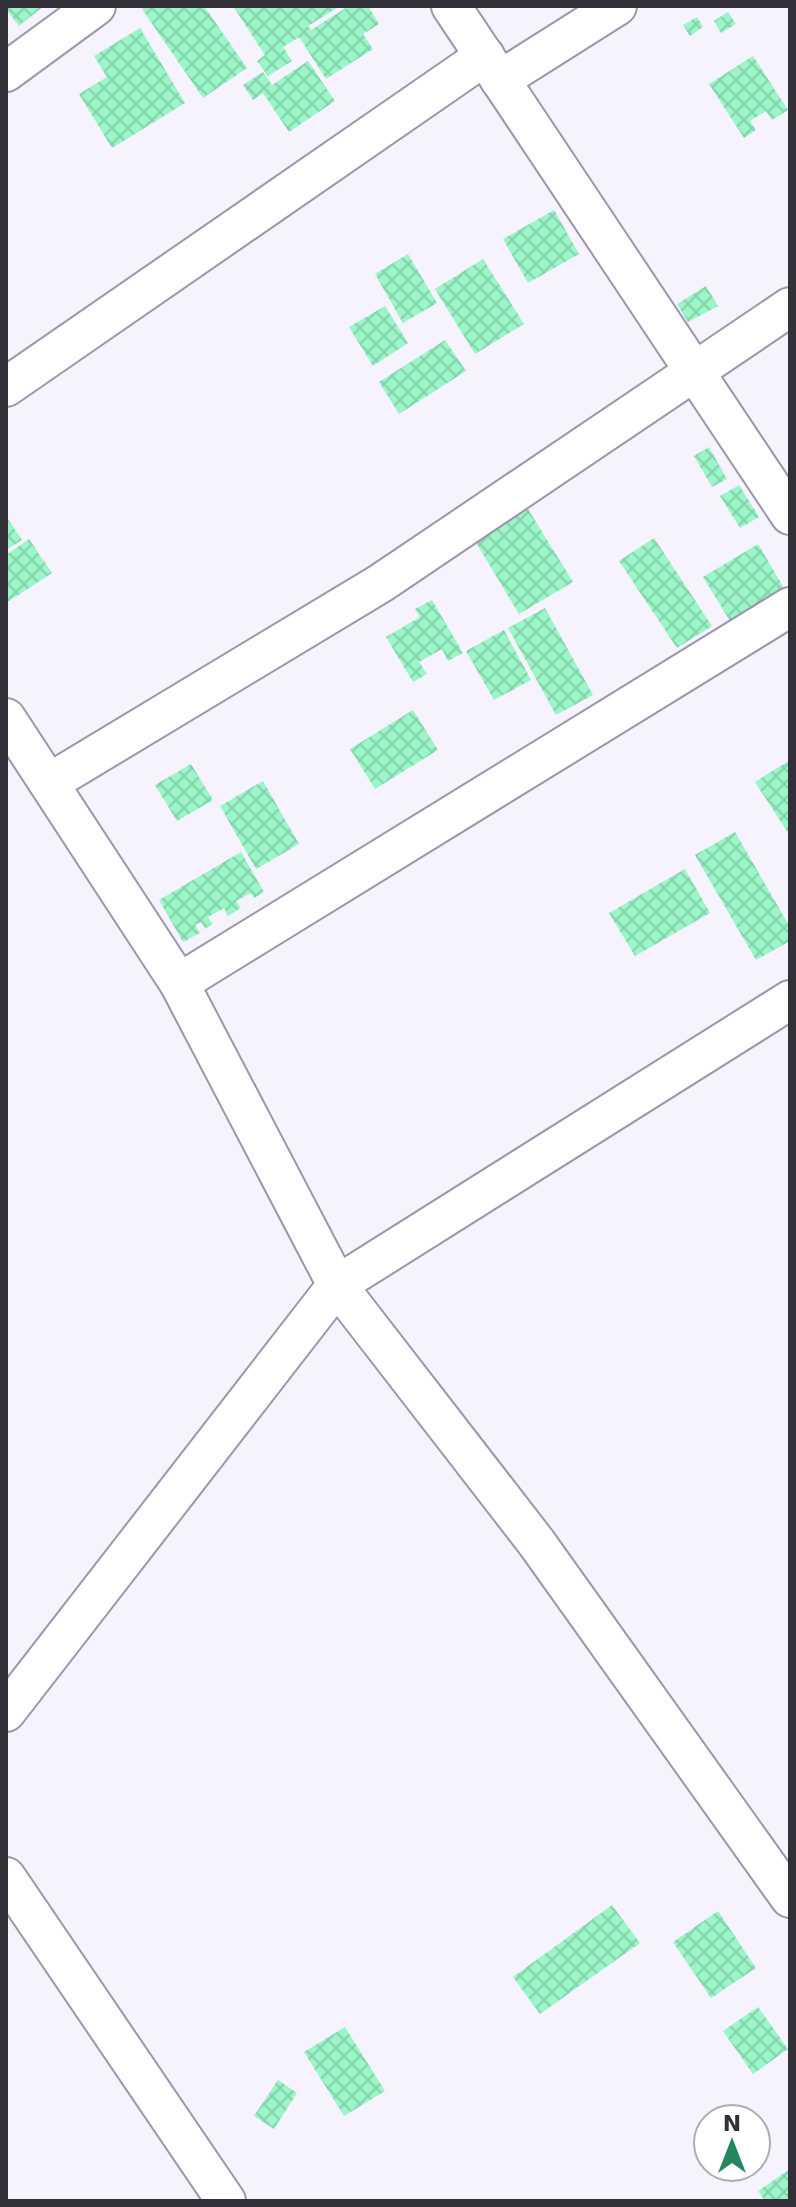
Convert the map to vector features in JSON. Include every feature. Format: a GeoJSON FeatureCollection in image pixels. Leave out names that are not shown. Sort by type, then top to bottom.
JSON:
{"type":"FeatureCollection","features":[{"type":"Feature","properties":{"kind":"street"},"geometry":{"type":"LineString","coordinates":[[6,72],[96,6]]}},
{"type":"Feature","properties":{"kind":"street"},"geometry":{"type":"LineString","coordinates":[[451,6],[790,515]]}},
{"type":"Feature","properties":{"kind":"street"},"geometry":{"type":"LineString","coordinates":[[6,387],[492,68],[617,6]]}},
{"type":"Feature","properties":{"kind":"street"},"geometry":{"type":"LineString","coordinates":[[49,783],[381,583],[790,307]]}},
{"type":"Feature","properties":{"kind":"street"},"geometry":{"type":"LineString","coordinates":[[179,983],[790,607]]}},
{"type":"Feature","properties":{"kind":"street"},"geometry":{"type":"LineString","coordinates":[[6,718],[179,983],[337,1285],[536,1542],[790,1898]]}},
{"type":"Feature","properties":{"kind":"street"},"geometry":{"type":"LineString","coordinates":[[6,1712],[337,1285],[790,1000]]}},
{"type":"Feature","properties":{"kind":"street"},"geometry":{"type":"LineString","coordinates":[[6,1877],[226,2201]]}},
{"type":"Feature","properties":{"kind":"building"},"geometry":{"type":"Polygon","coordinates":[[[6,6],[44,6],[19,26],[6,6]]]}},
{"type":"Feature","properties":{"kind":"building"},"geometry":{"type":"Polygon","coordinates":[[[146,6],[204,6],[247,68],[203,98],[142,9],[146,6]]]}},
{"type":"Feature","properties":{"kind":"building"},"geometry":{"type":"Polygon","coordinates":[[[233,6],[340,6],[308,26],[311,30],[349,6],[368,6],[379,24],[363,34],[373,49],[326,79],[299,37],[283,47],[292,61],[268,76],[257,61],[265,55],[233,6]]]}},
{"type":"Feature","properties":{"kind":"building"},"geometry":{"type":"Polygon","coordinates":[[[728,12],[736,24],[721,33],[714,21],[728,12]]]}},
{"type":"Feature","properties":{"kind":"building"},"geometry":{"type":"Polygon","coordinates":[[[697,17],[703,27],[690,36],[683,25],[697,17]]]}},
{"type":"Feature","properties":{"kind":"building"},"geometry":{"type":"Polygon","coordinates":[[[140,28],[185,103],[112,148],[79,94],[107,77],[94,56],[140,28]]]}},
{"type":"Feature","properties":{"kind":"building"},"geometry":{"type":"Polygon","coordinates":[[[753,56],[788,110],[772,120],[766,111],[750,121],[756,130],[744,138],[709,84],[753,56]]]}},
{"type":"Feature","properties":{"kind":"building"},"geometry":{"type":"Polygon","coordinates":[[[308,61],[335,101],[289,132],[263,93],[253,100],[243,85],[263,72],[272,85],[308,61]]]}},
{"type":"Feature","properties":{"kind":"building"},"geometry":{"type":"Polygon","coordinates":[[[554,210],[579,254],[528,283],[503,239],[554,210]]]}},
{"type":"Feature","properties":{"kind":"building"},"geometry":{"type":"Polygon","coordinates":[[[408,254],[437,303],[403,323],[375,274],[408,254]]]}},
{"type":"Feature","properties":{"kind":"building"},"geometry":{"type":"Polygon","coordinates":[[[483,259],[524,324],[475,354],[435,289],[483,259]]]}},
{"type":"Feature","properties":{"kind":"building"},"geometry":{"type":"Polygon","coordinates":[[[706,286],[718,306],[688,322],[677,304],[706,286]]]}},
{"type":"Feature","properties":{"kind":"building"},"geometry":{"type":"Polygon","coordinates":[[[385,306],[408,343],[373,366],[349,327],[385,306]]]}},
{"type":"Feature","properties":{"kind":"building"},"geometry":{"type":"Polygon","coordinates":[[[445,340],[466,371],[399,414],[379,382],[445,340]]]}},
{"type":"Feature","properties":{"kind":"building"},"geometry":{"type":"Polygon","coordinates":[[[709,447],[727,479],[712,487],[694,456],[709,447]]]}},
{"type":"Feature","properties":{"kind":"building"},"geometry":{"type":"Polygon","coordinates":[[[739,485],[759,517],[740,528],[720,496],[739,485]]]}},
{"type":"Feature","properties":{"kind":"building"},"geometry":{"type":"Polygon","coordinates":[[[528,509],[573,582],[519,614],[475,541],[528,509]]]}},
{"type":"Feature","properties":{"kind":"building"},"geometry":{"type":"Polygon","coordinates":[[[6,516],[22,540],[6,550],[6,516]]]}},
{"type":"Feature","properties":{"kind":"building"},"geometry":{"type":"Polygon","coordinates":[[[654,538],[712,626],[677,648],[619,561],[654,538]]]}},
{"type":"Feature","properties":{"kind":"building"},"geometry":{"type":"Polygon","coordinates":[[[29,539],[52,573],[6,603],[6,555],[29,539]]]}},
{"type":"Feature","properties":{"kind":"building"},"geometry":{"type":"Polygon","coordinates":[[[758,544],[784,588],[730,621],[703,577],[758,544]]]}},
{"type":"Feature","properties":{"kind":"building"},"geometry":{"type":"Polygon","coordinates":[[[432,600],[463,653],[448,661],[442,649],[419,662],[427,674],[413,682],[386,637],[420,617],[415,609],[432,600]]]}},
{"type":"Feature","properties":{"kind":"building"},"geometry":{"type":"Polygon","coordinates":[[[545,608],[593,695],[556,715],[508,628],[545,608]]]}},
{"type":"Feature","properties":{"kind":"building"},"geometry":{"type":"Polygon","coordinates":[[[504,630],[531,680],[494,700],[466,651],[504,630]]]}},
{"type":"Feature","properties":{"kind":"building"},"geometry":{"type":"Polygon","coordinates":[[[413,710],[438,750],[375,789],[350,749],[413,710]]]}},
{"type":"Feature","properties":{"kind":"building"},"geometry":{"type":"Polygon","coordinates":[[[790,760],[790,836],[755,782],[790,760]]]}},
{"type":"Feature","properties":{"kind":"building"},"geometry":{"type":"Polygon","coordinates":[[[191,764],[213,800],[177,821],[155,785],[191,764]]]}},
{"type":"Feature","properties":{"kind":"building"},"geometry":{"type":"Polygon","coordinates":[[[263,781],[299,844],[256,869],[220,806],[263,781]]]}},
{"type":"Feature","properties":{"kind":"building"},"geometry":{"type":"Polygon","coordinates":[[[735,832],[790,927],[790,941],[756,960],[695,855],[735,832]]]}},
{"type":"Feature","properties":{"kind":"building"},"geometry":{"type":"Polygon","coordinates":[[[241,852],[264,892],[254,898],[251,893],[236,901],[241,908],[228,916],[224,908],[208,917],[212,924],[205,929],[201,922],[195,925],[200,933],[183,942],[159,900],[241,852]]]}},
{"type":"Feature","properties":{"kind":"building"},"geometry":{"type":"Polygon","coordinates":[[[685,869],[710,913],[635,956],[609,913],[685,869]]]}},
{"type":"Feature","properties":{"kind":"building"},"geometry":{"type":"Polygon","coordinates":[[[612,1905],[640,1943],[540,2014],[513,1977],[612,1905]]]}},
{"type":"Feature","properties":{"kind":"building"},"geometry":{"type":"Polygon","coordinates":[[[718,1911],[756,1968],[711,1998],[673,1942],[718,1911]]]}},
{"type":"Feature","properties":{"kind":"building"},"geometry":{"type":"Polygon","coordinates":[[[758,2007],[788,2049],[753,2074],[723,2031],[758,2007]]]}},
{"type":"Feature","properties":{"kind":"building"},"geometry":{"type":"Polygon","coordinates":[[[345,2027],[385,2091],[344,2116],[304,2052],[345,2027]]]}},
{"type":"Feature","properties":{"kind":"building"},"geometry":{"type":"Polygon","coordinates":[[[278,2080],[297,2093],[274,2129],[254,2116],[278,2080]]]}},
{"type":"Feature","properties":{"kind":"building"},"geometry":{"type":"Polygon","coordinates":[[[790,2169],[790,2201],[765,2201],[758,2191],[790,2169]]]}}]}
